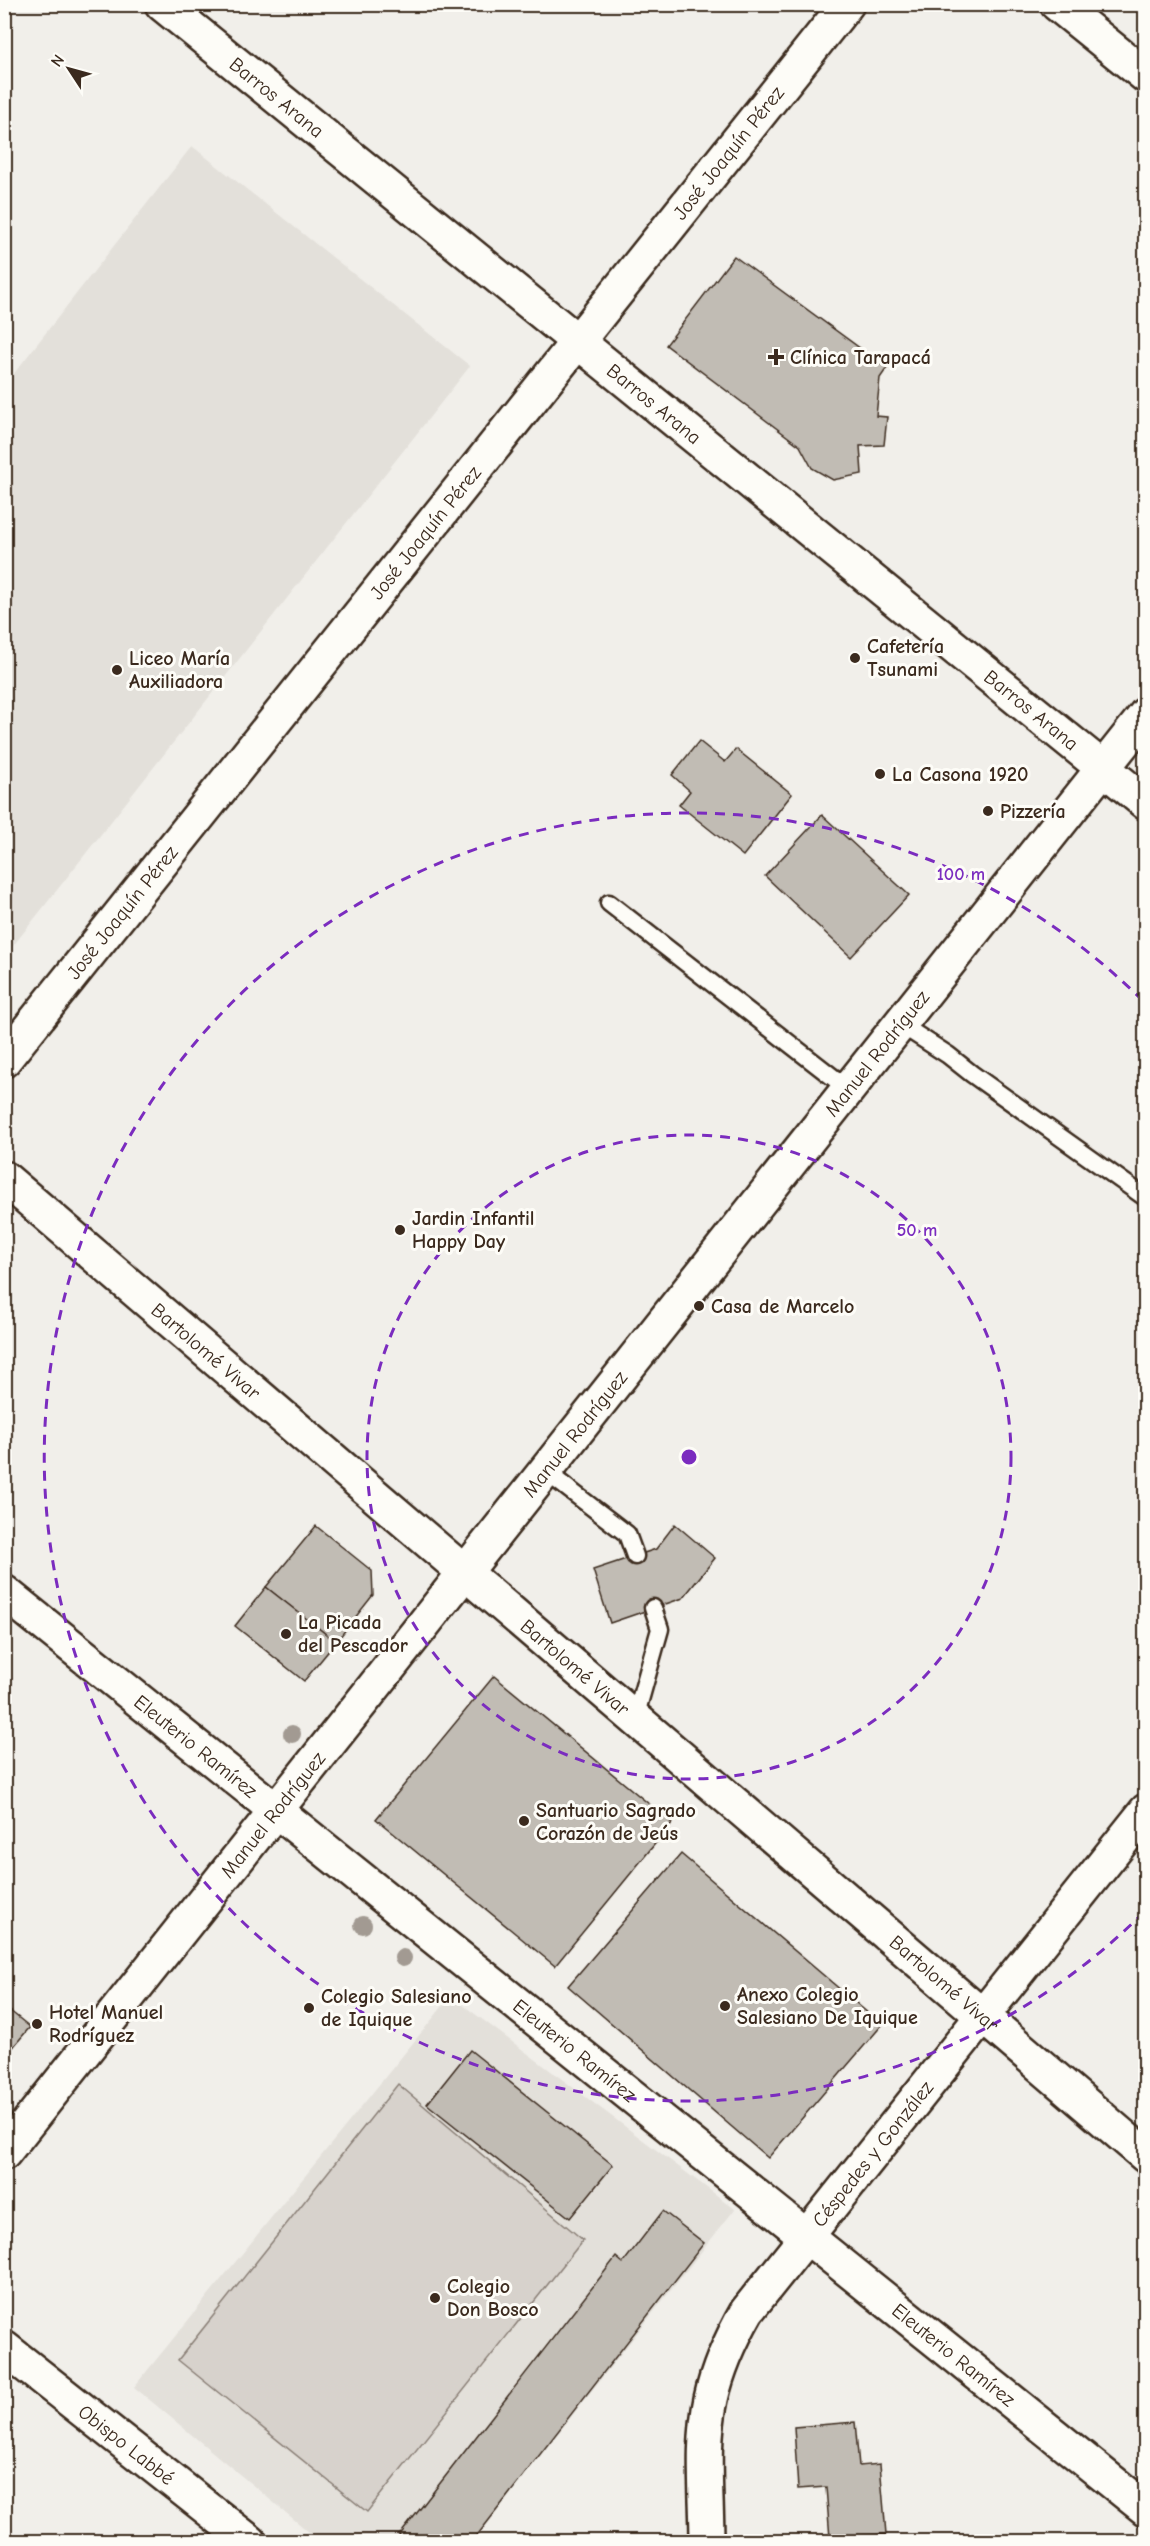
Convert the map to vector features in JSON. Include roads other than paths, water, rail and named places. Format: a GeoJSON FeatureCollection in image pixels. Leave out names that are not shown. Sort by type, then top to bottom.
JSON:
{"type":"FeatureCollection","features":[{"type":"Feature","properties":{"kind":"street","name":"Barros Arana"},"geometry":{"type":"LineString","coordinates":[[162,4],[1146,803]]}},
{"type":"Feature","properties":{"kind":"street","name":"José Joaquín Pérez"},"geometry":{"type":"LineString","coordinates":[[4,1060],[847,4]]}},
{"type":"Feature","properties":{"kind":"street"},"geometry":{"type":"LineString","coordinates":[[1057,4],[1146,76]]}},
{"type":"Feature","properties":{"kind":"street","name":"Manuel Rodríguez"},"geometry":{"type":"LineString","coordinates":[[4,2153],[1146,714]]}},
{"type":"Feature","properties":{"kind":"street","name":"Bartolomé Vivar"},"geometry":{"type":"LineString","coordinates":[[4,1178],[1146,2156]]}},
{"type":"Feature","properties":{"kind":"street","name":"Eleuterio Ramírez"},"geometry":{"type":"LineString","coordinates":[[4,1592],[1146,2509]]}},
{"type":"Feature","properties":{"kind":"street","name":"Céspedes y González"},"geometry":{"type":"LineString","coordinates":[[707,2541],[706,2440],[710,2401],[721,2363],[747,2311],[1146,1811]]}},
{"type":"Feature","properties":{"kind":"street","name":"Obispo Labbé"},"geometry":{"type":"LineString","coordinates":[[4,2348],[250,2541]]}},
{"type":"Feature","properties":{"kind":"lane"},"geometry":{"type":"LineString","coordinates":[[609,903],[848,1089]]}},
{"type":"Feature","properties":{"kind":"lane"},"geometry":{"type":"LineString","coordinates":[[900,1024],[948,1055],[1146,1198]]}},
{"type":"Feature","properties":{"kind":"lane"},"geometry":{"type":"LineString","coordinates":[[545,1471],[627,1534],[635,1556]]}},
{"type":"Feature","properties":{"kind":"lane"},"geometry":{"type":"LineString","coordinates":[[635,1718],[660,1629],[653,1608]]}},
{"type":"Feature","properties":{"kind":"place","name":"Clínica Tarapacá"},"geometry":{"type":"Point","coordinates":[776,357]}},
{"type":"Feature","properties":{"kind":"place","name":"Cafetería Tsunami"},"geometry":{"type":"Point","coordinates":[855,658]}},
{"type":"Feature","properties":{"kind":"place","name":"Liceo María Auxiliadora"},"geometry":{"type":"Point","coordinates":[117,670]}},
{"type":"Feature","properties":{"kind":"place","name":"La Casona 1920"},"geometry":{"type":"Point","coordinates":[880,774]}},
{"type":"Feature","properties":{"kind":"place","name":"Pizzería"},"geometry":{"type":"Point","coordinates":[988,811]}},
{"type":"Feature","properties":{"kind":"place","name":"Jardin Infantil Happy Day"},"geometry":{"type":"Point","coordinates":[400,1230]}},
{"type":"Feature","properties":{"kind":"place","name":"Casa de Marcelo"},"geometry":{"type":"Point","coordinates":[699,1306]}},
{"type":"Feature","properties":{"kind":"place","name":"La Picada del Pescador"},"geometry":{"type":"Point","coordinates":[286,1634]}},
{"type":"Feature","properties":{"kind":"place","name":"Santuario Sagrado Corazón de Jeús"},"geometry":{"type":"Point","coordinates":[524,1821]}},
{"type":"Feature","properties":{"kind":"place","name":"Anexo Colegio Salesiano De Iquique"},"geometry":{"type":"Point","coordinates":[725,2006]}},
{"type":"Feature","properties":{"kind":"place","name":"Colegio Salesiano de Iquique"},"geometry":{"type":"Point","coordinates":[309,2008]}},
{"type":"Feature","properties":{"kind":"place","name":"Hotel Manuel Rodríguez"},"geometry":{"type":"Point","coordinates":[37,2024]}},
{"type":"Feature","properties":{"kind":"place","name":"Colegio Don Bosco"},"geometry":{"type":"Point","coordinates":[435,2298]}}]}
